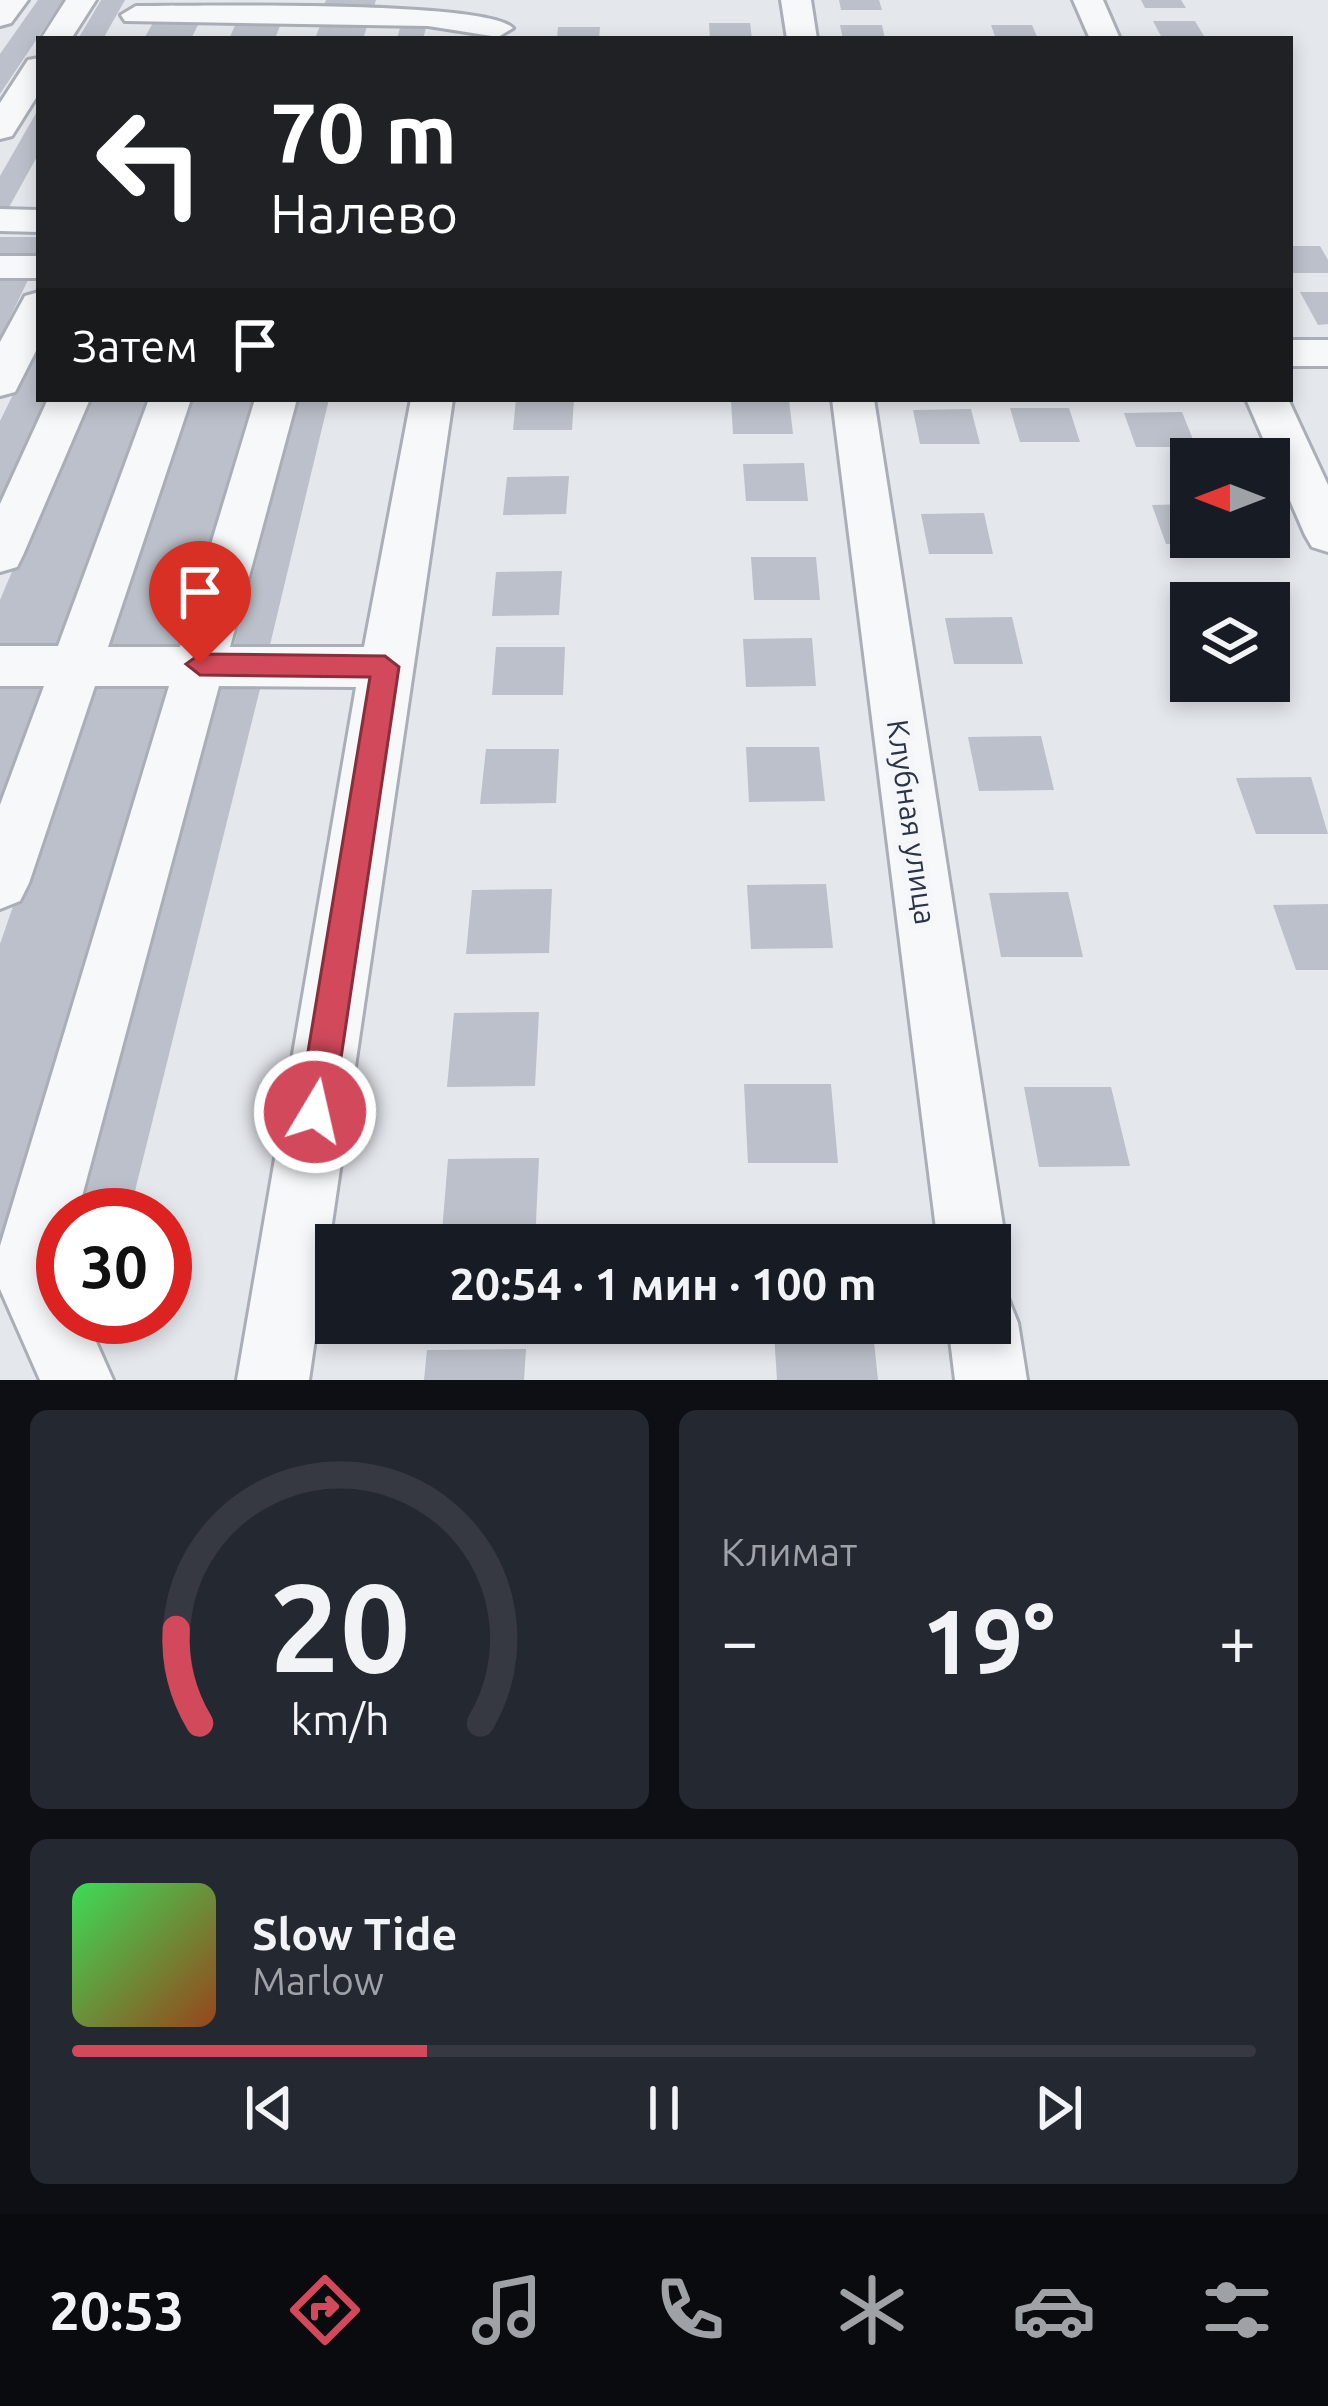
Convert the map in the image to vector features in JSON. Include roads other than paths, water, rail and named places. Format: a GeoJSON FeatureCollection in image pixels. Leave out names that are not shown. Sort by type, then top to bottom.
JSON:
{"type":"FeatureCollection","features":[{"type":"Feature","properties":{"kind":"street"},"geometry":{"type":"LineString","coordinates":[[0,17],[13,0]]}},
{"type":"Feature","properties":{"kind":"street"},"geometry":{"type":"LineString","coordinates":[[58,36],[81,0]]}},
{"type":"Feature","properties":{"kind":"street"},"geometry":{"type":"LineString","coordinates":[[796,0],[802,36]]}},
{"type":"Feature","properties":{"kind":"street"},"geometry":{"type":"LineString","coordinates":[[1088,0],[1104,36]]}},
{"type":"Feature","properties":{"kind":"street"},"geometry":{"type":"LineString","coordinates":[[135,18],[428,17],[499,22]]}},
{"type":"Feature","properties":{"kind":"street"},"geometry":{"type":"LineString","coordinates":[[0,129],[36,72]]}},
{"type":"Feature","properties":{"kind":"street"},"geometry":{"type":"LineString","coordinates":[[0,267],[36,267]]}},
{"type":"Feature","properties":{"kind":"street"},"geometry":{"type":"LineString","coordinates":[[0,383],[36,310]]}},
{"type":"Feature","properties":{"kind":"street"},"geometry":{"type":"LineString","coordinates":[[1293,353],[1328,353]]}},
{"type":"Feature","properties":{"kind":"street"},"geometry":{"type":"LineString","coordinates":[[0,555],[68,402]]}},
{"type":"Feature","properties":{"kind":"street"},"geometry":{"type":"LineString","coordinates":[[0,884],[169,402]]}},
{"type":"Feature","properties":{"kind":"street"},"geometry":{"type":"LineString","coordinates":[[77,1380],[27,1271],[275,402]]}},
{"type":"Feature","properties":{"kind":"street"},"geometry":{"type":"LineString","coordinates":[[274,1380],[385,667],[432,402]]}},
{"type":"Feature","properties":{"kind":"street","name":"Клубная улица"},"geometry":{"type":"LineString","coordinates":[[853,402],[969,1224]]}},
{"type":"Feature","properties":{"kind":"street"},"geometry":{"type":"LineString","coordinates":[[1268,402],[1328,536]]}},
{"type":"Feature","properties":{"kind":"street"},"geometry":{"type":"LineString","coordinates":[[0,666],[385,667]]}},
{"type":"Feature","properties":{"kind":"street"},"geometry":{"type":"LineString","coordinates":[[986,1344],[991,1380]]}}]}
